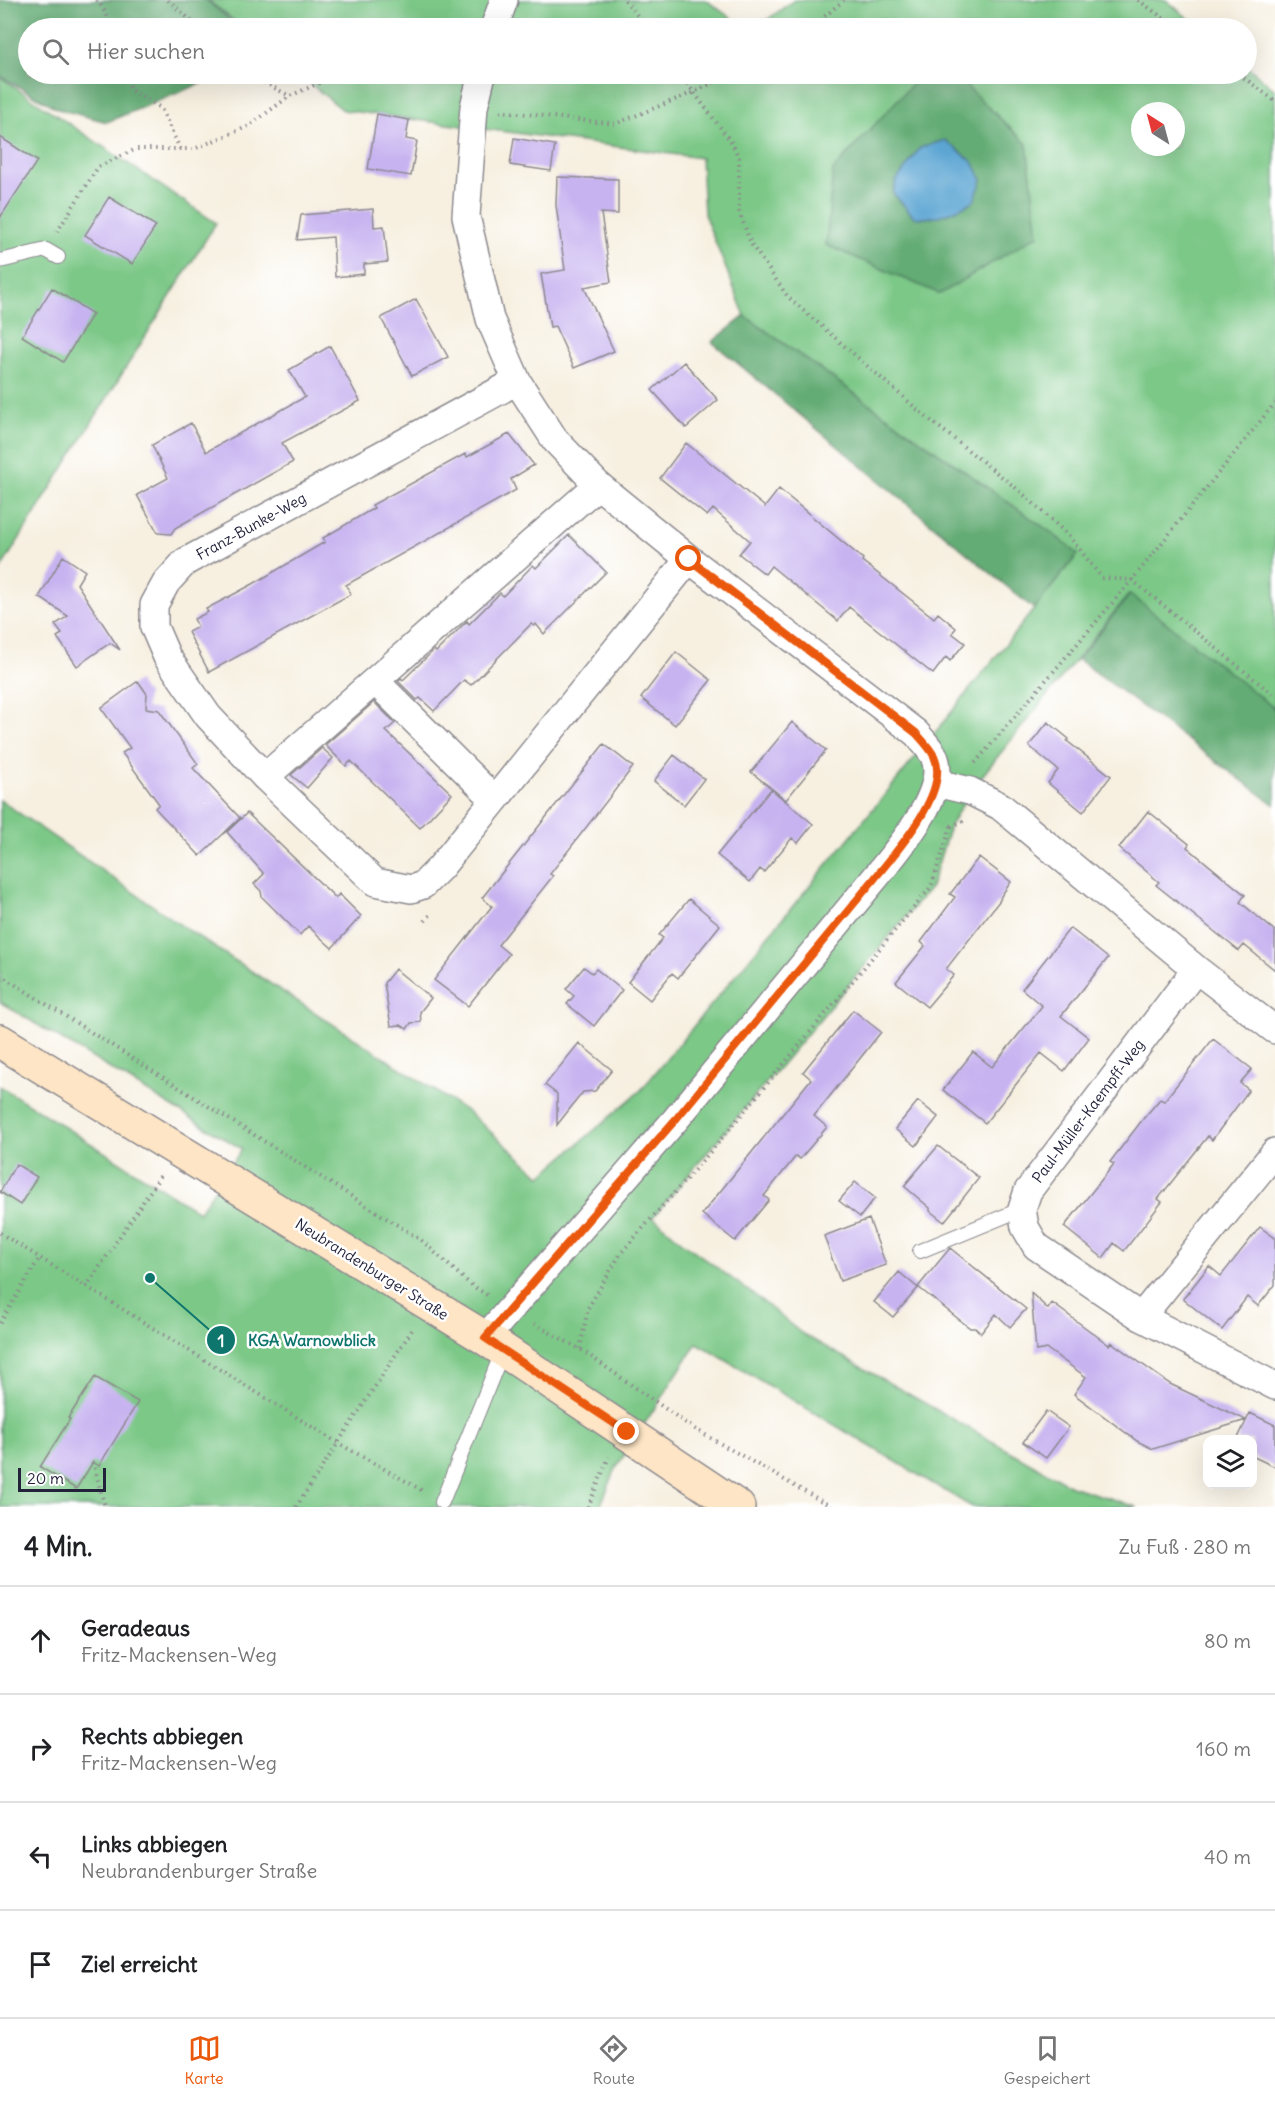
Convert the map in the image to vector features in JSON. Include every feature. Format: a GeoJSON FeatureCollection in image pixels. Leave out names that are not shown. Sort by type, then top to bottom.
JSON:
{"type":"FeatureCollection","features":[{"type":"Feature","properties":{"kind":"main road","name":"Neubrandenburger Straße"},"geometry":{"type":"LineString","coordinates":[[0,1041],[494,1344],[738,1507]]}},
{"type":"Feature","properties":{"kind":"street"},"geometry":{"type":"LineString","coordinates":[[498,18],[504,0]]}},
{"type":"Feature","properties":{"kind":"street"},"geometry":{"type":"LineString","coordinates":[[480,84],[474,107],[466,216],[490,319],[517,381],[555,440],[598,485],[689,559],[916,733],[934,757],[936,783],[925,810],[901,846],[494,1344]]}},
{"type":"Feature","properties":{"kind":"street","name":"Franz-Bunke-Weg"},"geometry":{"type":"LineString","coordinates":[[517,381],[186,562],[166,584],[154,605],[154,627],[167,657],[208,716],[265,777],[375,882],[411,889],[423,885],[434,875],[689,559]]}},
{"type":"Feature","properties":{"kind":"street"},"geometry":{"type":"LineString","coordinates":[[265,777],[598,485]]}},
{"type":"Feature","properties":{"kind":"street"},"geometry":{"type":"LineString","coordinates":[[375,681],[495,800]]}},
{"type":"Feature","properties":{"kind":"street"},"geometry":{"type":"LineString","coordinates":[[936,783],[970,791],[1000,806],[1196,969],[1275,1030]]}},
{"type":"Feature","properties":{"kind":"street","name":"Paul-Müller-Kaempff-Weg"},"geometry":{"type":"LineString","coordinates":[[1022,1209],[1028,1191],[1196,969]]}},
{"type":"Feature","properties":{"kind":"street"},"geometry":{"type":"LineString","coordinates":[[1141,1317],[1275,1152]]}},
{"type":"Feature","properties":{"kind":"street"},"geometry":{"type":"LineString","coordinates":[[1022,1209],[1025,1227],[1036,1246],[1141,1317],[1275,1386]]}},
{"type":"Feature","properties":{"kind":"lane"},"geometry":{"type":"LineString","coordinates":[[0,261],[52,254]]}},
{"type":"Feature","properties":{"kind":"lane"},"geometry":{"type":"LineString","coordinates":[[920,1251],[1022,1209]]}},
{"type":"Feature","properties":{"kind":"lane"},"geometry":{"type":"LineString","coordinates":[[442,1502],[494,1344]]}},
{"type":"Feature","properties":{"kind":"path"},"geometry":{"type":"LineString","coordinates":[[97,0],[108,18]]}},
{"type":"Feature","properties":{"kind":"path"},"geometry":{"type":"LineString","coordinates":[[168,0],[188,18]]}},
{"type":"Feature","properties":{"kind":"path"},"geometry":{"type":"LineString","coordinates":[[625,0],[639,18]]}},
{"type":"Feature","properties":{"kind":"path"},"geometry":{"type":"LineString","coordinates":[[823,18],[844,0]]}},
{"type":"Feature","properties":{"kind":"path"},"geometry":{"type":"LineString","coordinates":[[1138,0],[1163,18]]}},
{"type":"Feature","properties":{"kind":"path"},"geometry":{"type":"LineString","coordinates":[[129,84],[131,90],[161,108],[180,149]]}},
{"type":"Feature","properties":{"kind":"path"},"geometry":{"type":"LineString","coordinates":[[267,84],[290,96]]}},
{"type":"Feature","properties":{"kind":"path"},"geometry":{"type":"LineString","coordinates":[[52,254],[98,167],[136,149],[194,149],[247,127],[290,96],[317,84]]}},
{"type":"Feature","properties":{"kind":"path"},"geometry":{"type":"LineString","coordinates":[[688,84],[732,143],[739,158],[739,211],[751,244],[788,297],[925,416],[1021,492],[1069,536],[1102,578],[1132,580],[1275,696]]}},
{"type":"Feature","properties":{"kind":"path"},"geometry":{"type":"LineString","coordinates":[[474,107],[615,123],[710,84]]}},
{"type":"Feature","properties":{"kind":"path"},"geometry":{"type":"LineString","coordinates":[[1252,84],[1275,101]]}},
{"type":"Feature","properties":{"kind":"path"},"geometry":{"type":"LineString","coordinates":[[975,763],[1132,580],[1275,403]]}},
{"type":"Feature","properties":{"kind":"path"},"geometry":{"type":"LineString","coordinates":[[832,1507],[693,1428],[580,1349],[588,1308],[621,1253],[712,1150],[931,887],[950,826]]}},
{"type":"Feature","properties":{"kind":"path"},"geometry":{"type":"LineString","coordinates":[[0,975],[421,1240],[470,1284]]}},
{"type":"Feature","properties":{"kind":"path"},"geometry":{"type":"LineString","coordinates":[[86,1287],[178,1149]]}},
{"type":"Feature","properties":{"kind":"path"},"geometry":{"type":"LineString","coordinates":[[0,1233],[338,1443],[442,1502]]}},
{"type":"Feature","properties":{"kind":"path"},"geometry":{"type":"LineString","coordinates":[[0,1323],[39,1259]]}},
{"type":"Feature","properties":{"kind":"path"},"geometry":{"type":"LineString","coordinates":[[296,1507],[429,1305]]}},
{"type":"Feature","properties":{"kind":"path"},"geometry":{"type":"LineString","coordinates":[[588,1507],[607,1461],[627,1432]]}},
{"type":"Feature","properties":{"kind":"path"},"geometry":{"type":"LineString","coordinates":[[93,1462],[105,1507]]}},
{"type":"Feature","properties":{"kind":"green space"},"geometry":{"type":"Polygon","coordinates":[[[0,0],[206,0],[228,18],[18,18],[18,84],[200,84],[107,122],[58,109],[0,76],[0,0]]]}},
{"type":"Feature","properties":{"kind":"green space"},"geometry":{"type":"Polygon","coordinates":[[[208,0],[706,0],[731,18],[230,18],[208,0]]]}},
{"type":"Feature","properties":{"kind":"green space"},"geometry":{"type":"Polygon","coordinates":[[[794,0],[1166,0],[1188,18],[770,18],[794,0]]]}},
{"type":"Feature","properties":{"kind":"green space"},"geometry":{"type":"Polygon","coordinates":[[[1257,75],[1275,90],[1275,709],[1129,594],[970,791],[950,826],[931,887],[653,1217],[801,1333],[1071,1486],[1137,1507],[972,1507],[697,1343],[617,1466],[600,1507],[0,1507],[0,1086],[199,1212],[242,1149],[0,1002],[0,800],[188,930],[468,1112],[541,1176],[641,1090],[901,775],[1078,554],[1049,531],[745,316],[704,214],[701,158],[343,110],[310,84],[1257,84],[1257,75]]]}},
{"type":"Feature","properties":{"kind":"green space"},"geometry":{"type":"Polygon","coordinates":[[[0,77],[216,223],[0,570],[0,77]]]}},
{"type":"Feature","properties":{"kind":"green space"},"geometry":{"type":"Polygon","coordinates":[[[912,84],[964,84],[1027,144],[1038,235],[940,294],[826,245],[833,170],[912,84]]]}},
{"type":"Feature","properties":{"kind":"green space"},"geometry":{"type":"Polygon","coordinates":[[[745,316],[1049,531],[1078,554],[1034,609],[712,342],[745,316]]]}},
{"type":"Feature","properties":{"kind":"green space"},"geometry":{"type":"Polygon","coordinates":[[[1130,594],[1275,709],[1275,805],[1078,659],[1130,594]]]}},
{"type":"Feature","properties":{"kind":"water"},"geometry":{"type":"Polygon","coordinates":[[[945,140],[973,162],[982,180],[974,201],[952,212],[930,218],[914,217],[893,193],[896,181],[920,148],[945,140]]]}},
{"type":"Feature","properties":{"kind":"building"},"geometry":{"type":"Polygon","coordinates":[[[377,114],[409,120],[406,139],[417,141],[411,176],[368,169],[377,114]]]}},
{"type":"Feature","properties":{"kind":"building"},"geometry":{"type":"Polygon","coordinates":[[[0,137],[37,161],[0,218],[0,137]]]}},
{"type":"Feature","properties":{"kind":"building"},"geometry":{"type":"Polygon","coordinates":[[[514,138],[555,145],[551,171],[510,165],[514,138]]]}},
{"type":"Feature","properties":{"kind":"building"},"geometry":{"type":"Polygon","coordinates":[[[557,177],[618,179],[618,214],[601,213],[611,282],[584,287],[614,351],[574,368],[555,326],[550,327],[541,274],[565,270],[556,205],[557,177]]]}},
{"type":"Feature","properties":{"kind":"building"},"geometry":{"type":"Polygon","coordinates":[[[109,197],[156,226],[132,264],[85,235],[109,197]]]}},
{"type":"Feature","properties":{"kind":"building"},"geometry":{"type":"Polygon","coordinates":[[[373,209],[374,227],[384,226],[388,262],[364,264],[364,274],[335,277],[333,237],[297,240],[301,215],[373,209]]]}},
{"type":"Feature","properties":{"kind":"building"},"geometry":{"type":"Polygon","coordinates":[[[52,288],[93,314],[63,362],[22,336],[52,288]]]}},
{"type":"Feature","properties":{"kind":"building"},"geometry":{"type":"Polygon","coordinates":[[[416,299],[448,357],[412,376],[381,318],[416,299]]]}},
{"type":"Feature","properties":{"kind":"building"},"geometry":{"type":"Polygon","coordinates":[[[330,346],[360,401],[282,443],[293,462],[175,528],[171,534],[158,533],[137,495],[168,478],[152,445],[191,423],[206,452],[305,397],[289,370],[330,346]]]}},
{"type":"Feature","properties":{"kind":"building"},"geometry":{"type":"Polygon","coordinates":[[[684,362],[718,400],[686,428],[652,390],[684,362]]]}},
{"type":"Feature","properties":{"kind":"building"},"geometry":{"type":"Polygon","coordinates":[[[509,434],[534,465],[511,479],[516,490],[346,585],[351,594],[209,672],[188,632],[198,627],[194,619],[208,612],[206,609],[325,542],[323,538],[374,508],[372,505],[465,454],[467,457],[509,434]]]}},
{"type":"Feature","properties":{"kind":"building"},"geometry":{"type":"Polygon","coordinates":[[[686,443],[765,507],[779,489],[863,559],[862,561],[934,618],[938,613],[956,628],[952,633],[965,643],[950,661],[946,657],[933,674],[849,607],[838,621],[771,566],[765,574],[739,554],[750,541],[713,509],[707,516],[660,478],[686,443]]]}},
{"type":"Feature","properties":{"kind":"building"},"geometry":{"type":"Polygon","coordinates":[[[569,535],[606,572],[544,634],[536,624],[534,626],[531,624],[471,685],[464,680],[434,711],[420,698],[417,700],[398,681],[401,678],[403,680],[434,650],[436,652],[467,621],[469,624],[500,593],[503,596],[533,565],[536,568],[569,535]]]}},
{"type":"Feature","properties":{"kind":"building"},"geometry":{"type":"Polygon","coordinates":[[[63,556],[85,571],[77,584],[120,650],[110,643],[77,666],[57,637],[62,634],[55,625],[68,616],[39,597],[63,556]]]}},
{"type":"Feature","properties":{"kind":"building"},"geometry":{"type":"Polygon","coordinates":[[[676,652],[711,680],[675,725],[641,698],[676,652]]]}},
{"type":"Feature","properties":{"kind":"building"},"geometry":{"type":"Polygon","coordinates":[[[138,681],[147,694],[146,708],[159,710],[198,764],[193,768],[240,818],[200,856],[155,808],[159,804],[122,753],[130,748],[101,708],[138,681]]]}},
{"type":"Feature","properties":{"kind":"building"},"geometry":{"type":"Polygon","coordinates":[[[374,702],[395,723],[386,731],[452,794],[420,828],[351,761],[346,766],[325,745],[374,702]]]}},
{"type":"Feature","properties":{"kind":"building"},"geometry":{"type":"Polygon","coordinates":[[[792,722],[826,750],[786,800],[751,772],[792,722]]]}},
{"type":"Feature","properties":{"kind":"building"},"geometry":{"type":"Polygon","coordinates":[[[1048,722],[1069,739],[1067,741],[1111,776],[1083,812],[1048,783],[1058,770],[1029,746],[1048,722]]]}},
{"type":"Feature","properties":{"kind":"building"},"geometry":{"type":"Polygon","coordinates":[[[604,744],[633,767],[550,874],[553,876],[498,945],[509,954],[468,1006],[434,980],[492,906],[482,898],[604,744]]]}},
{"type":"Feature","properties":{"kind":"building"},"geometry":{"type":"Polygon","coordinates":[[[322,748],[333,758],[307,788],[291,775],[322,748]]]}},
{"type":"Feature","properties":{"kind":"building"},"geometry":{"type":"Polygon","coordinates":[[[674,755],[704,779],[684,805],[654,781],[674,755]]]}},
{"type":"Feature","properties":{"kind":"building"},"geometry":{"type":"Polygon","coordinates":[[[771,789],[813,824],[798,843],[792,838],[764,872],[760,869],[750,882],[717,855],[771,789]]]}},
{"type":"Feature","properties":{"kind":"building"},"geometry":{"type":"Polygon","coordinates":[[[1148,811],[1189,844],[1187,847],[1245,895],[1240,902],[1275,931],[1275,970],[1244,945],[1239,951],[1156,885],[1159,882],[1119,848],[1148,811]]]}},
{"type":"Feature","properties":{"kind":"building"},"geometry":{"type":"Polygon","coordinates":[[[247,813],[336,898],[339,894],[361,916],[332,948],[308,926],[300,935],[262,897],[261,891],[254,884],[264,874],[227,832],[247,813]]]}},
{"type":"Feature","properties":{"kind":"building"},"geometry":{"type":"Polygon","coordinates":[[[979,857],[1011,882],[1000,900],[946,969],[954,975],[927,1007],[896,982],[925,946],[921,942],[955,897],[950,894],[979,857]]]}},
{"type":"Feature","properties":{"kind":"building"},"geometry":{"type":"Polygon","coordinates":[[[689,899],[720,925],[678,978],[672,973],[650,1000],[628,982],[663,938],[659,935],[689,899]]]}},
{"type":"Feature","properties":{"kind":"building"},"geometry":{"type":"Polygon","coordinates":[[[1070,928],[1108,958],[1061,1016],[1089,1038],[1064,1071],[1041,1053],[985,1123],[943,1090],[973,1052],[992,1067],[1042,1006],[1022,989],[1070,928]]]}},
{"type":"Feature","properties":{"kind":"building"},"geometry":{"type":"Polygon","coordinates":[[[584,967],[592,973],[596,969],[622,990],[594,1026],[567,1004],[574,996],[566,989],[584,967]]]}},
{"type":"Feature","properties":{"kind":"building"},"geometry":{"type":"Polygon","coordinates":[[[395,969],[431,998],[420,1012],[421,1022],[411,1023],[407,1029],[401,1025],[391,1026],[384,983],[395,969]]]}},
{"type":"Feature","properties":{"kind":"building"},"geometry":{"type":"Polygon","coordinates":[[[853,1010],[881,1032],[814,1116],[827,1127],[800,1159],[796,1156],[764,1196],[769,1200],[735,1241],[702,1214],[811,1079],[803,1072],[853,1010]]]}},
{"type":"Feature","properties":{"kind":"building"},"geometry":{"type":"Polygon","coordinates":[[[1213,1039],[1252,1069],[1240,1083],[1249,1090],[1212,1140],[1208,1136],[1158,1199],[1162,1202],[1124,1251],[1114,1243],[1103,1258],[1064,1227],[1114,1164],[1110,1162],[1143,1119],[1160,1099],[1164,1101],[1213,1039]]]}},
{"type":"Feature","properties":{"kind":"building"},"geometry":{"type":"Polygon","coordinates":[[[579,1043],[612,1070],[595,1091],[583,1092],[557,1125],[557,1094],[545,1085],[579,1043]]]}},
{"type":"Feature","properties":{"kind":"building"},"geometry":{"type":"Polygon","coordinates":[[[918,1101],[938,1117],[916,1146],[895,1129],[918,1101]]]}},
{"type":"Feature","properties":{"kind":"building"},"geometry":{"type":"Polygon","coordinates":[[[938,1146],[979,1178],[944,1222],[904,1186],[938,1146]]]}},
{"type":"Feature","properties":{"kind":"building"},"geometry":{"type":"Polygon","coordinates":[[[16,1164],[37,1177],[20,1205],[0,1192],[16,1164]]]}},
{"type":"Feature","properties":{"kind":"building"},"geometry":{"type":"Polygon","coordinates":[[[855,1182],[875,1198],[860,1217],[839,1201],[855,1182]]]}},
{"type":"Feature","properties":{"kind":"building"},"geometry":{"type":"Polygon","coordinates":[[[869,1219],[886,1265],[840,1281],[824,1236],[869,1219]]]}},
{"type":"Feature","properties":{"kind":"building"},"geometry":{"type":"Polygon","coordinates":[[[1260,1227],[1275,1238],[1275,1285],[1258,1306],[1247,1297],[1222,1330],[1183,1299],[1209,1266],[1221,1276],[1260,1227]]]}},
{"type":"Feature","properties":{"kind":"building"},"geometry":{"type":"Polygon","coordinates":[[[950,1248],[1026,1309],[1010,1327],[996,1314],[981,1333],[975,1328],[970,1328],[918,1287],[950,1248]]]}},
{"type":"Feature","properties":{"kind":"building"},"geometry":{"type":"Polygon","coordinates":[[[899,1272],[918,1288],[893,1317],[874,1302],[899,1272]]]}},
{"type":"Feature","properties":{"kind":"building"},"geometry":{"type":"Polygon","coordinates":[[[1031,1293],[1048,1309],[1052,1303],[1109,1345],[1111,1342],[1170,1384],[1246,1420],[1153,1449],[1137,1441],[1074,1394],[1086,1377],[1047,1349],[1036,1351],[1031,1293]]]}},
{"type":"Feature","properties":{"kind":"building"},"geometry":{"type":"Polygon","coordinates":[[[95,1377],[138,1402],[99,1466],[93,1462],[76,1489],[40,1467],[95,1377]]]}},
{"type":"Feature","properties":{"kind":"building"},"geometry":{"type":"Polygon","coordinates":[[[1046,1411],[1069,1427],[1046,1458],[1023,1442],[1046,1411]]]}},
{"type":"Feature","properties":{"kind":"building"},"geometry":{"type":"Polygon","coordinates":[[[1250,1413],[1275,1425],[1275,1467],[1257,1458],[1257,1435],[1239,1435],[1250,1413]]]}},
{"type":"Feature","properties":{"kind":"place","name":"KGA Warnowblick"},"geometry":{"type":"Point","coordinates":[150,1278]}},
{"type":"Feature","properties":{"kind":"route"},"geometry":{"type":"LineString","coordinates":[[627,1432],[485,1338],[624,1181],[875,878],[901,846],[925,810],[936,783],[934,757],[916,733],[689,559]]}}]}
